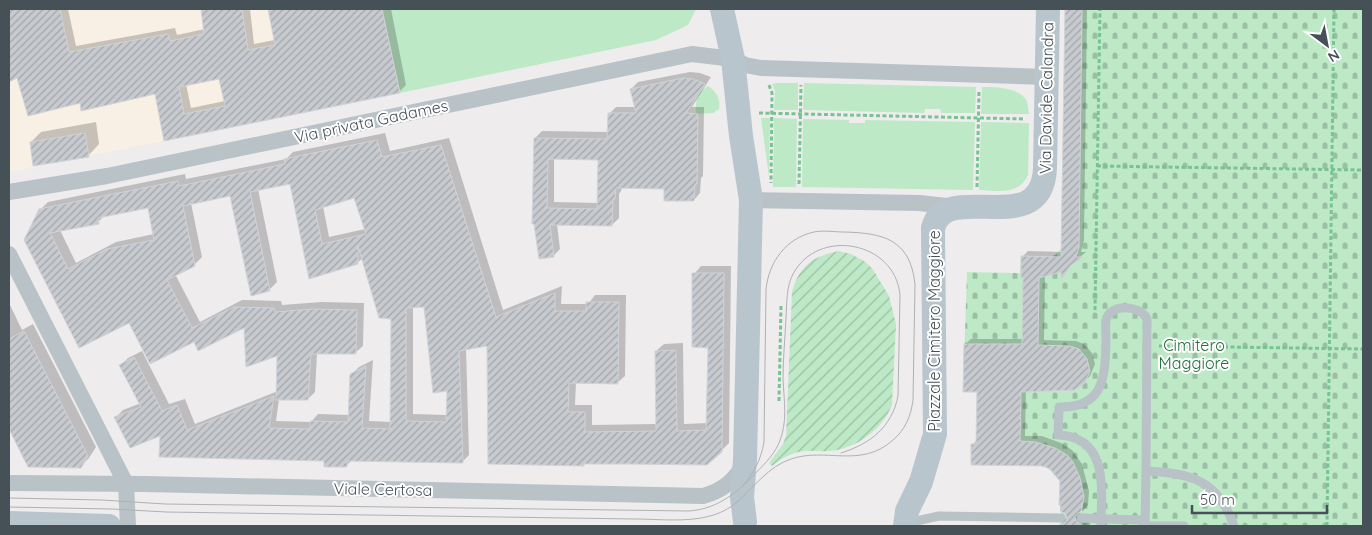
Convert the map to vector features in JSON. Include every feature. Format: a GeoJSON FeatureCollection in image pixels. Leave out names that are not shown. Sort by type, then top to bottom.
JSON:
{"type":"FeatureCollection","features":[{"type":"Feature","properties":{"kind":"main road"},"geometry":{"type":"LineString","coordinates":[[722,9],[733,60],[741,136],[761,196],[742,497],[746,525]]}},
{"type":"Feature","properties":{"kind":"main road","name":"Via Davide Calandra"},"geometry":{"type":"LineString","coordinates":[[968,201],[1017,207],[1031,200],[1043,187],[1045,180],[1048,77],[1048,9]]}},
{"type":"Feature","properties":{"kind":"main road","name":"Piazzale Cimitero Maggiore"},"geometry":{"type":"LineString","coordinates":[[905,525],[907,511],[921,482],[935,434],[934,222],[942,214],[968,201]]}},
{"type":"Feature","properties":{"kind":"main road"},"geometry":{"type":"LineString","coordinates":[[9,523],[109,526]]}},
{"type":"Feature","properties":{"kind":"street","name":"Via privata Gadames"},"geometry":{"type":"LineString","coordinates":[[9,192],[107,176],[692,54],[733,60]]}},
{"type":"Feature","properties":{"kind":"street"},"geometry":{"type":"LineString","coordinates":[[733,60],[745,65],[761,68],[1048,77]]}},
{"type":"Feature","properties":{"kind":"street"},"geometry":{"type":"LineString","coordinates":[[761,196],[919,203],[968,201]]}},
{"type":"Feature","properties":{"kind":"street"},"geometry":{"type":"LineString","coordinates":[[9,254],[126,484],[128,526]]}},
{"type":"Feature","properties":{"kind":"street","name":"Viale Certosa"},"geometry":{"type":"LineString","coordinates":[[9,483],[703,496],[725,487],[738,475],[744,464]]}},
{"type":"Feature","properties":{"kind":"lane"},"geometry":{"type":"LineString","coordinates":[[1101,522],[1102,475],[1098,462],[1091,450],[1081,442],[1070,437],[1058,435],[1059,407],[1071,407],[1081,404],[1092,398],[1100,388],[1105,373],[1106,322],[1109,314],[1112,310],[1134,308],[1142,311],[1147,318],[1146,526]]}},
{"type":"Feature","properties":{"kind":"lane"},"geometry":{"type":"LineString","coordinates":[[1146,471],[1181,474],[1204,484],[1222,500],[1229,510],[1234,526]]}},
{"type":"Feature","properties":{"kind":"lane"},"geometry":{"type":"LineString","coordinates":[[905,525],[939,516],[1061,518]]}},
{"type":"Feature","properties":{"kind":"lane"},"geometry":{"type":"LineString","coordinates":[[1081,518],[1101,522],[1141,520],[1146,526]]}},
{"type":"Feature","properties":{"kind":"lane"},"geometry":{"type":"LineString","coordinates":[[1146,526],[1184,526]]}},
{"type":"Feature","properties":{"kind":"path"},"geometry":{"type":"LineString","coordinates":[[1096,313],[1100,9]]}},
{"type":"Feature","properties":{"kind":"path"},"geometry":{"type":"LineString","coordinates":[[1327,526],[1334,9]]}},
{"type":"Feature","properties":{"kind":"path"},"geometry":{"type":"LineString","coordinates":[[799,190],[801,79]]}},
{"type":"Feature","properties":{"kind":"path"},"geometry":{"type":"LineString","coordinates":[[761,196],[772,114],[772,90],[765,80]]}},
{"type":"Feature","properties":{"kind":"path"},"geometry":{"type":"LineString","coordinates":[[968,201],[978,118],[979,82]]}},
{"type":"Feature","properties":{"kind":"path"},"geometry":{"type":"LineString","coordinates":[[756,105],[759,122]]}},
{"type":"Feature","properties":{"kind":"path"},"geometry":{"type":"LineString","coordinates":[[758,113],[1033,119]]}},
{"type":"Feature","properties":{"kind":"path"},"geometry":{"type":"LineString","coordinates":[[1097,166],[1363,170]]}},
{"type":"Feature","properties":{"kind":"path"},"geometry":{"type":"LineString","coordinates":[[779,401],[781,306]]}},
{"type":"Feature","properties":{"kind":"path"},"geometry":{"type":"LineString","coordinates":[[1147,346],[1363,349]]}},
{"type":"Feature","properties":{"kind":"shaded area"},"geometry":{"type":"Polygon","coordinates":[[[9,9],[382,9],[400,93],[9,172],[9,9]]]}},
{"type":"Feature","properties":{"kind":"green space"},"geometry":{"type":"Polygon","coordinates":[[[382,9],[696,9],[688,25],[656,40],[400,93],[382,9]]]}},
{"type":"Feature","properties":{"kind":"green space","name":"Cimitero Maggiore"},"geometry":{"type":"Polygon","coordinates":[[[1065,9],[1363,9],[1363,526],[1060,526],[1061,506],[1059,505],[1061,486],[1059,480],[1048,468],[1037,465],[971,465],[971,444],[976,443],[977,392],[963,392],[967,272],[1020,273],[1021,256],[1049,257],[1061,248],[1065,9]]]}},
{"type":"Feature","properties":{"kind":"green space"},"geometry":{"type":"Polygon","coordinates":[[[798,83],[798,110],[774,110],[775,91],[772,84],[798,83]]]}},
{"type":"Feature","properties":{"kind":"green space"},"geometry":{"type":"Polygon","coordinates":[[[804,83],[976,87],[975,113],[941,113],[940,109],[925,109],[924,113],[803,110],[804,83]]]}},
{"type":"Feature","properties":{"kind":"green space"},"geometry":{"type":"Polygon","coordinates":[[[708,86],[717,96],[719,109],[713,113],[696,114],[698,95],[708,86]]]}},
{"type":"Feature","properties":{"kind":"green space"},"geometry":{"type":"Polygon","coordinates":[[[982,87],[1013,90],[1027,101],[1029,114],[981,114],[982,87]]]}},
{"type":"Feature","properties":{"kind":"green space"},"geometry":{"type":"Polygon","coordinates":[[[761,118],[770,118],[769,177],[761,118]]]}},
{"type":"Feature","properties":{"kind":"green space"},"geometry":{"type":"Polygon","coordinates":[[[774,118],[797,119],[796,187],[773,187],[774,118]]]}},
{"type":"Feature","properties":{"kind":"green space"},"geometry":{"type":"Polygon","coordinates":[[[803,119],[849,120],[849,123],[865,123],[865,120],[975,122],[973,190],[802,187],[803,119]]]}},
{"type":"Feature","properties":{"kind":"green space"},"geometry":{"type":"Polygon","coordinates":[[[981,122],[1029,123],[1028,175],[1014,189],[979,190],[981,122]]]}},
{"type":"Feature","properties":{"kind":"green space"},"geometry":{"type":"Polygon","coordinates":[[[839,251],[851,254],[872,268],[889,296],[896,324],[892,405],[888,414],[875,430],[859,442],[830,451],[796,452],[772,466],[769,463],[783,444],[786,436],[792,292],[799,275],[808,264],[822,256],[839,251]]]}},
{"type":"Feature","properties":{"kind":"building"},"geometry":{"type":"Polygon","coordinates":[[[9,9],[60,9],[69,52],[168,34],[170,41],[204,34],[201,9],[242,9],[248,50],[275,45],[268,9],[382,9],[400,93],[164,141],[155,94],[81,111],[80,103],[28,116],[17,78],[9,82],[9,9]],[[219,79],[179,87],[184,114],[225,106],[219,79]]]}},
{"type":"Feature","properties":{"kind":"building"},"geometry":{"type":"Polygon","coordinates":[[[1065,9],[1082,9],[1079,247],[1076,257],[1083,257],[1070,266],[1061,280],[1061,272],[1039,278],[1038,345],[1070,346],[1079,349],[1087,359],[1090,371],[1085,383],[1075,390],[1021,392],[1020,441],[1036,442],[1055,448],[1067,455],[1073,462],[1080,478],[1084,497],[1081,512],[1075,517],[1081,526],[1060,526],[1060,524],[1066,522],[1067,518],[1065,513],[1061,512],[1061,505],[1059,505],[1060,481],[1051,470],[1044,466],[971,465],[971,444],[976,444],[977,392],[963,392],[964,344],[1022,344],[1023,278],[1021,278],[1021,256],[1061,257],[1065,9]]]}},
{"type":"Feature","properties":{"kind":"building"},"geometry":{"type":"Polygon","coordinates":[[[683,78],[693,79],[705,84],[686,113],[698,114],[697,184],[695,184],[694,201],[664,201],[664,189],[616,188],[615,199],[613,199],[612,226],[550,225],[554,257],[539,259],[534,224],[532,224],[534,138],[607,139],[608,113],[636,113],[630,89],[683,78]],[[548,159],[547,208],[597,209],[598,160],[548,159]]]}},
{"type":"Feature","properties":{"kind":"building"},"geometry":{"type":"Polygon","coordinates":[[[85,133],[89,157],[33,166],[30,142],[85,133]]]}},
{"type":"Feature","properties":{"kind":"building"},"geometry":{"type":"Polygon","coordinates":[[[377,140],[382,157],[441,145],[496,317],[555,293],[555,311],[586,311],[586,302],[619,302],[618,384],[569,383],[568,412],[585,412],[585,432],[656,431],[655,351],[676,350],[677,431],[706,430],[708,348],[692,347],[692,273],[724,273],[722,452],[707,465],[584,464],[584,466],[488,464],[487,346],[459,351],[463,463],[347,461],[347,467],[324,467],[324,461],[159,457],[160,436],[130,448],[114,417],[141,407],[119,365],[134,357],[162,411],[177,405],[187,430],[274,396],[269,428],[310,429],[310,421],[348,422],[350,374],[366,366],[362,428],[390,429],[391,319],[379,318],[358,246],[358,264],[309,279],[290,184],[250,192],[270,291],[251,296],[230,196],[183,206],[195,266],[167,280],[192,328],[234,307],[274,308],[275,312],[312,309],[357,310],[356,354],[311,354],[308,400],[276,400],[277,356],[246,367],[244,328],[198,351],[194,342],[150,364],[129,323],[79,348],[24,240],[39,209],[178,181],[179,186],[285,164],[284,159],[377,140]],[[354,198],[315,210],[322,244],[366,234],[354,198]],[[148,208],[98,218],[99,224],[50,233],[68,269],[107,249],[154,240],[148,208]],[[424,307],[406,308],[406,421],[446,422],[447,391],[433,393],[424,307]]]}},
{"type":"Feature","properties":{"kind":"building"},"geometry":{"type":"Polygon","coordinates":[[[24,331],[88,456],[81,468],[28,467],[9,429],[9,339],[24,331]]]}},
{"type":"Feature","properties":{"kind":"tram line"},"geometry":{"type":"LineString","coordinates":[[9,507],[166,512],[674,520],[688,520],[714,515],[726,510],[737,502],[762,478],[783,462],[804,456],[856,456],[868,454],[881,449],[893,440],[904,427],[911,412],[913,400],[915,284],[907,257],[901,248],[892,242],[871,234],[829,231],[814,232],[795,240],[787,246],[775,261],[766,289],[764,442],[756,466],[743,486]]}},
{"type":"Feature","properties":{"kind":"tram line"},"geometry":{"type":"LineString","coordinates":[[9,498],[102,500],[165,504],[689,511],[707,508],[723,501],[744,485],[763,466],[779,443],[784,427],[783,364],[789,284],[793,274],[805,259],[820,250],[837,246],[854,247],[871,252],[885,262],[895,277],[900,295],[898,396],[895,407],[891,417],[878,433],[861,445],[841,453]]}}]}
